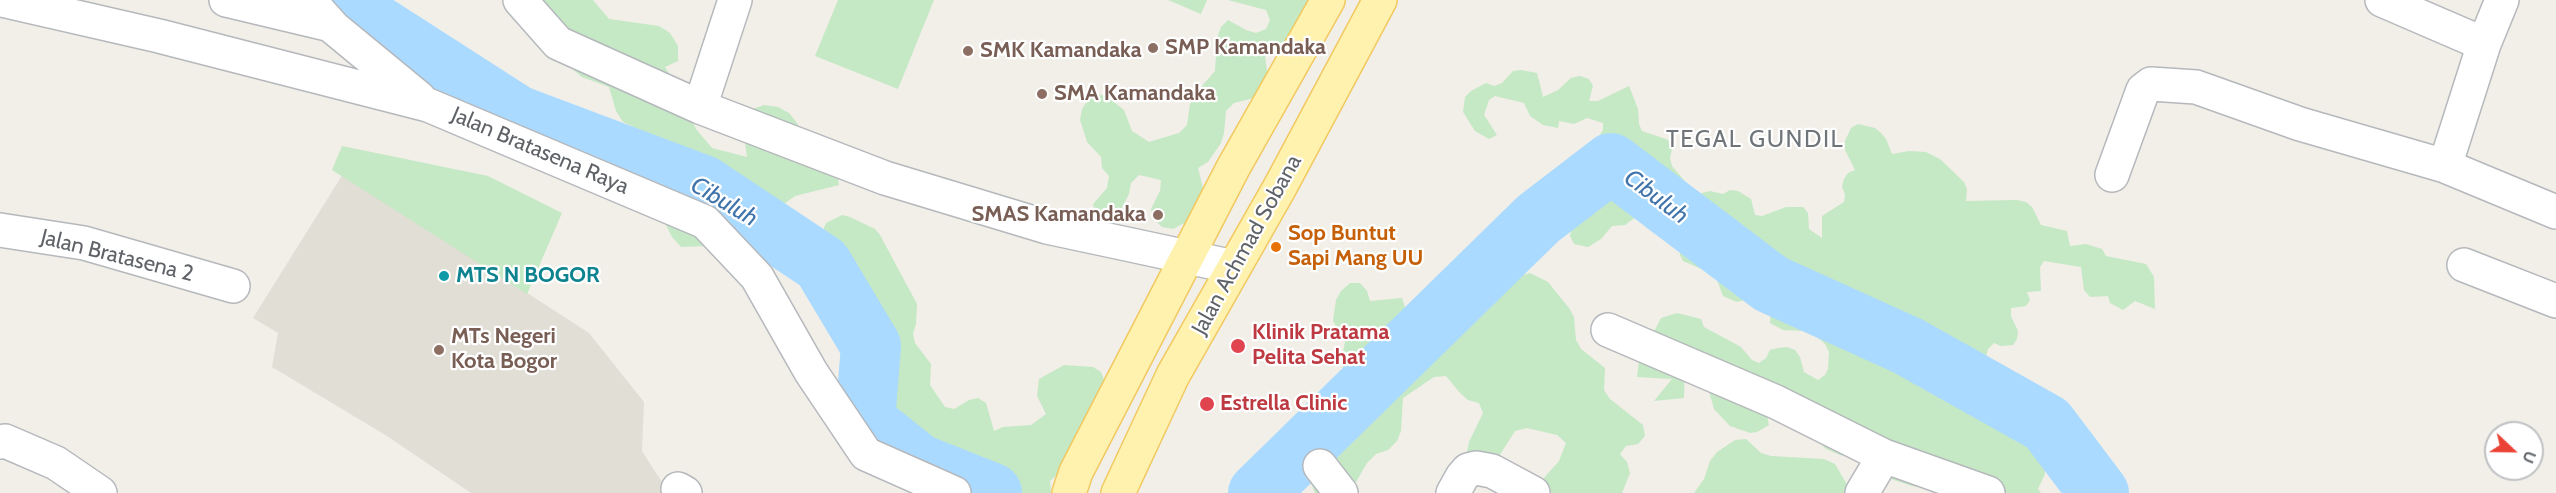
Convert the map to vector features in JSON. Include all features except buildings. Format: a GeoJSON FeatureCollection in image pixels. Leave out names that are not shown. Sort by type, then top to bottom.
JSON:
{"type":"FeatureCollection","features":[{"type":"Feature","properties":{"kind":"main road","name":"Jalan Achmad Sobana"},"geometry":{"type":"LineString","coordinates":[[1073,482],[1233,168],[1328,0]]}},
{"type":"Feature","properties":{"kind":"main road","name":"Jalan Achmad Sobana"},"geometry":{"type":"LineString","coordinates":[[1118,492],[1173,375],[1380,0]]}},
{"type":"Feature","properties":{"kind":"street","name":"Jalan Bratasena Raya"},"geometry":{"type":"LineString","coordinates":[[2,0],[159,36],[428,105],[705,222],[757,277],[811,372],[866,454],[954,493]]}},
{"type":"Feature","properties":{"kind":"street"},"geometry":{"type":"LineString","coordinates":[[226,0],[331,25]]}},
{"type":"Feature","properties":{"kind":"street"},"geometry":{"type":"LineString","coordinates":[[309,0],[331,25],[428,105]]}},
{"type":"Feature","properties":{"kind":"street"},"geometry":{"type":"LineString","coordinates":[[520,0],[558,43],[700,107],[885,178],[1047,227],[1234,267]]}},
{"type":"Feature","properties":{"kind":"street"},"geometry":{"type":"LineString","coordinates":[[700,107],[735,0]]}},
{"type":"Feature","properties":{"kind":"street"},"geometry":{"type":"LineString","coordinates":[[2382,0],[2484,44]]}},
{"type":"Feature","properties":{"kind":"street"},"geometry":{"type":"LineString","coordinates":[[2445,166],[2484,44],[2502,0]]}},
{"type":"Feature","properties":{"kind":"street"},"geometry":{"type":"LineString","coordinates":[[2112,175],[2143,90],[2151,84],[2196,87],[2300,124],[2445,166],[2556,212]]}},
{"type":"Feature","properties":{"kind":"street","name":"Jalan Bratasena 2"},"geometry":{"type":"LineString","coordinates":[[0,230],[84,243],[233,286]]}},
{"type":"Feature","properties":{"kind":"street"},"geometry":{"type":"LineString","coordinates":[[2464,265],[2556,301]]}},
{"type":"Feature","properties":{"kind":"street"},"geometry":{"type":"LineString","coordinates":[[1608,330],[1776,402],[1884,456],[1988,493]]}},
{"type":"Feature","properties":{"kind":"street"},"geometry":{"type":"LineString","coordinates":[[0,442],[5,441],[56,463],[100,493]]}},
{"type":"Feature","properties":{"kind":"street"},"geometry":{"type":"LineString","coordinates":[[1862,493],[1884,456]]}},
{"type":"Feature","properties":{"kind":"street"},"geometry":{"type":"LineString","coordinates":[[1320,466],[1341,493]]}},
{"type":"Feature","properties":{"kind":"street"},"geometry":{"type":"LineString","coordinates":[[1453,493],[1468,470],[1476,468],[1499,474],[1533,493]]}},
{"type":"Feature","properties":{"kind":"shaded area","name":"MTs Negeri Kota Bogor"},"geometry":{"type":"Polygon","coordinates":[[[343,174],[589,333],[644,402],[642,451],[669,493],[471,493],[387,436],[272,367],[278,333],[253,318],[343,174]]]}},
{"type":"Feature","properties":{"kind":"green space"},"geometry":{"type":"Polygon","coordinates":[[[541,0],[593,0],[609,19],[659,26],[670,33],[678,46],[678,61],[665,67],[696,129],[712,148],[747,157],[744,135],[753,109],[764,105],[778,107],[789,113],[797,123],[802,137],[837,171],[839,185],[795,196],[784,204],[775,216],[761,221],[749,215],[741,203],[728,196],[715,203],[729,227],[710,246],[681,247],[672,237],[665,223],[598,160],[620,147],[632,150],[639,140],[636,128],[623,122],[616,111],[609,87],[582,77],[551,51],[549,29],[551,10],[541,0]]]}},
{"type":"Feature","properties":{"kind":"green space"},"geometry":{"type":"Polygon","coordinates":[[[838,0],[934,0],[898,89],[815,56],[838,0]]]}},
{"type":"Feature","properties":{"kind":"green space"},"geometry":{"type":"Polygon","coordinates":[[[1168,0],[1207,0],[1201,14],[1168,0]]]}},
{"type":"Feature","properties":{"kind":"green space"},"geometry":{"type":"Polygon","coordinates":[[[1228,0],[1321,0],[1293,43],[1270,47],[1265,56],[1268,77],[1258,97],[1234,103],[1226,111],[1221,143],[1208,162],[1198,168],[1203,188],[1203,200],[1192,219],[1173,229],[1162,227],[1154,219],[1151,209],[1160,191],[1161,180],[1139,175],[1131,183],[1129,194],[1118,215],[1107,224],[1096,215],[1093,204],[1107,188],[1109,176],[1102,168],[1101,157],[1087,142],[1080,120],[1082,109],[1096,94],[1106,96],[1124,110],[1132,131],[1149,142],[1179,133],[1187,125],[1190,104],[1196,93],[1215,71],[1217,38],[1221,27],[1228,20],[1256,33],[1266,29],[1270,20],[1266,10],[1228,0]]]}},
{"type":"Feature","properties":{"kind":"green space"},"geometry":{"type":"Polygon","coordinates":[[[1513,71],[1537,73],[1543,97],[1558,90],[1571,78],[1580,76],[1589,79],[1593,86],[1589,101],[1598,101],[1629,86],[1638,109],[1642,131],[1666,139],[1673,144],[1670,158],[1672,166],[1688,185],[1688,192],[1695,195],[1710,191],[1723,194],[1730,190],[1738,191],[1751,199],[1755,215],[1762,216],[1786,207],[1803,207],[1808,213],[1809,229],[1822,238],[1822,216],[1844,202],[1845,194],[1842,187],[1844,179],[1848,173],[1855,170],[1845,150],[1845,141],[1851,128],[1858,124],[1875,128],[1881,133],[1892,154],[1909,151],[1926,152],[1940,159],[1964,182],[1967,189],[1966,201],[2017,200],[2026,202],[2032,207],[2041,225],[2067,231],[2070,246],[2086,244],[2102,249],[2106,256],[2146,264],[2154,277],[2155,309],[2135,301],[2123,310],[2110,303],[2108,296],[2090,297],[2084,290],[2081,267],[2044,261],[2040,267],[2041,291],[2027,292],[2030,300],[2026,306],[2011,308],[2011,316],[2018,331],[2017,339],[2013,345],[2001,346],[1994,343],[1988,349],[1986,357],[1997,413],[2020,422],[2026,436],[2023,442],[2046,436],[2062,436],[2079,443],[2083,451],[2080,457],[2067,462],[2047,451],[2044,458],[2045,474],[2038,489],[2041,493],[1969,493],[1912,486],[1891,479],[1885,473],[1854,458],[1826,449],[1815,438],[1778,421],[1773,415],[1767,415],[1769,425],[1757,432],[1750,433],[1730,426],[1714,409],[1708,388],[1685,367],[1684,398],[1654,401],[1672,379],[1637,377],[1639,361],[1661,318],[1677,313],[1701,319],[1704,327],[1741,347],[1752,360],[1759,363],[1766,358],[1770,350],[1787,347],[1795,350],[1800,357],[1804,372],[1818,380],[1825,375],[1828,369],[1829,352],[1825,344],[1814,334],[1807,331],[1783,330],[1770,323],[1771,306],[1767,298],[1760,296],[1737,302],[1723,296],[1717,280],[1711,273],[1683,261],[1680,255],[1679,238],[1655,234],[1646,227],[1643,219],[1637,216],[1625,225],[1612,226],[1601,239],[1588,247],[1574,244],[1570,236],[1573,220],[1579,213],[1593,205],[1609,164],[1608,149],[1599,136],[1603,130],[1603,123],[1587,118],[1574,124],[1559,121],[1558,128],[1543,125],[1530,116],[1524,103],[1495,96],[1489,100],[1484,115],[1497,135],[1489,139],[1475,131],[1463,112],[1465,97],[1471,91],[1486,83],[1494,86],[1502,83],[1513,71]]]}},
{"type":"Feature","properties":{"kind":"green space"},"geometry":{"type":"Polygon","coordinates":[[[342,146],[488,176],[562,213],[527,294],[332,170],[342,146]]]}},
{"type":"Feature","properties":{"kind":"green space"},"geometry":{"type":"Polygon","coordinates":[[[842,215],[875,229],[880,235],[917,304],[913,334],[915,343],[931,364],[930,385],[945,407],[954,409],[969,400],[978,398],[986,403],[994,431],[1003,427],[1031,425],[1046,414],[1037,396],[1039,379],[1064,365],[1093,367],[1101,372],[1104,380],[1103,390],[1077,433],[1078,443],[1067,471],[1050,481],[1051,493],[957,493],[943,459],[935,454],[914,450],[903,453],[895,481],[884,481],[877,474],[852,413],[873,383],[858,370],[871,358],[863,343],[863,333],[844,311],[847,303],[865,294],[870,288],[861,288],[841,277],[827,259],[819,240],[826,223],[842,215]]]}},
{"type":"Feature","properties":{"kind":"green space"},"geometry":{"type":"Polygon","coordinates":[[[1530,273],[1548,282],[1569,308],[1574,317],[1576,340],[1581,349],[1605,368],[1604,390],[1610,399],[1643,425],[1645,436],[1638,444],[1626,446],[1620,454],[1627,462],[1630,473],[1622,493],[1539,493],[1543,479],[1559,461],[1566,443],[1557,435],[1527,428],[1515,431],[1496,461],[1467,463],[1469,442],[1483,413],[1479,403],[1468,400],[1446,376],[1434,377],[1403,398],[1401,431],[1397,441],[1388,450],[1376,454],[1367,463],[1356,482],[1343,493],[1315,493],[1301,465],[1300,454],[1310,433],[1326,415],[1335,409],[1357,407],[1366,402],[1369,392],[1355,375],[1345,370],[1336,360],[1343,353],[1345,342],[1333,321],[1336,300],[1341,291],[1350,283],[1360,283],[1367,291],[1370,301],[1402,298],[1415,339],[1424,352],[1434,355],[1440,347],[1442,337],[1440,325],[1457,285],[1467,282],[1489,286],[1530,273]]]}},
{"type":"Feature","properties":{"kind":"green space"},"geometry":{"type":"Polygon","coordinates":[[[1746,439],[1761,453],[1771,456],[1824,459],[1835,464],[1852,493],[1694,493],[1704,479],[1710,461],[1717,452],[1735,440],[1746,439]]]}},
{"type":"Feature","properties":{"kind":"waterway","name":"Cibuluh"},"geometry":{"type":"LineString","coordinates":[[343,0],[352,9],[517,115],[703,185],[822,264],[871,346],[865,421],[919,464],[992,493]]}},
{"type":"Feature","properties":{"kind":"waterway","name":"Cibuluh"},"geometry":{"type":"LineString","coordinates":[[1258,493],[1538,219],[1611,163],[1771,284],[1908,346],[2047,424],[2099,493]]}},
{"type":"Feature","properties":{"kind":"place","name":"SMP Kamandaka"},"geometry":{"type":"Point","coordinates":[1153,48]}},
{"type":"Feature","properties":{"kind":"place","name":"SMK Kamandaka"},"geometry":{"type":"Point","coordinates":[968,51]}},
{"type":"Feature","properties":{"kind":"place","name":"SMA Kamandaka"},"geometry":{"type":"Point","coordinates":[1042,94]}},
{"type":"Feature","properties":{"kind":"place","name":"SMAS Kamandaka"},"geometry":{"type":"Point","coordinates":[1158,215]}},
{"type":"Feature","properties":{"kind":"place","name":"Sop Buntut Sapi Mang UU"},"geometry":{"type":"Point","coordinates":[1276,247]}},
{"type":"Feature","properties":{"kind":"place","name":"MTS N BOGOR"},"geometry":{"type":"Point","coordinates":[444,276]}},
{"type":"Feature","properties":{"kind":"place","name":"Klinik Pratama Pelita Sehat"},"geometry":{"type":"Point","coordinates":[1238,346]}},
{"type":"Feature","properties":{"kind":"place","name":"MTs Negeri Kota Bogor"},"geometry":{"type":"Point","coordinates":[439,350]}},
{"type":"Feature","properties":{"kind":"place","name":"Estrella Clinic"},"geometry":{"type":"Point","coordinates":[1207,404]}},
{"type":"Feature","properties":{"kind":"district","name":"TEGAL GUNDIL"},"geometry":{"type":"Point","coordinates":[1755,140]}}]}
